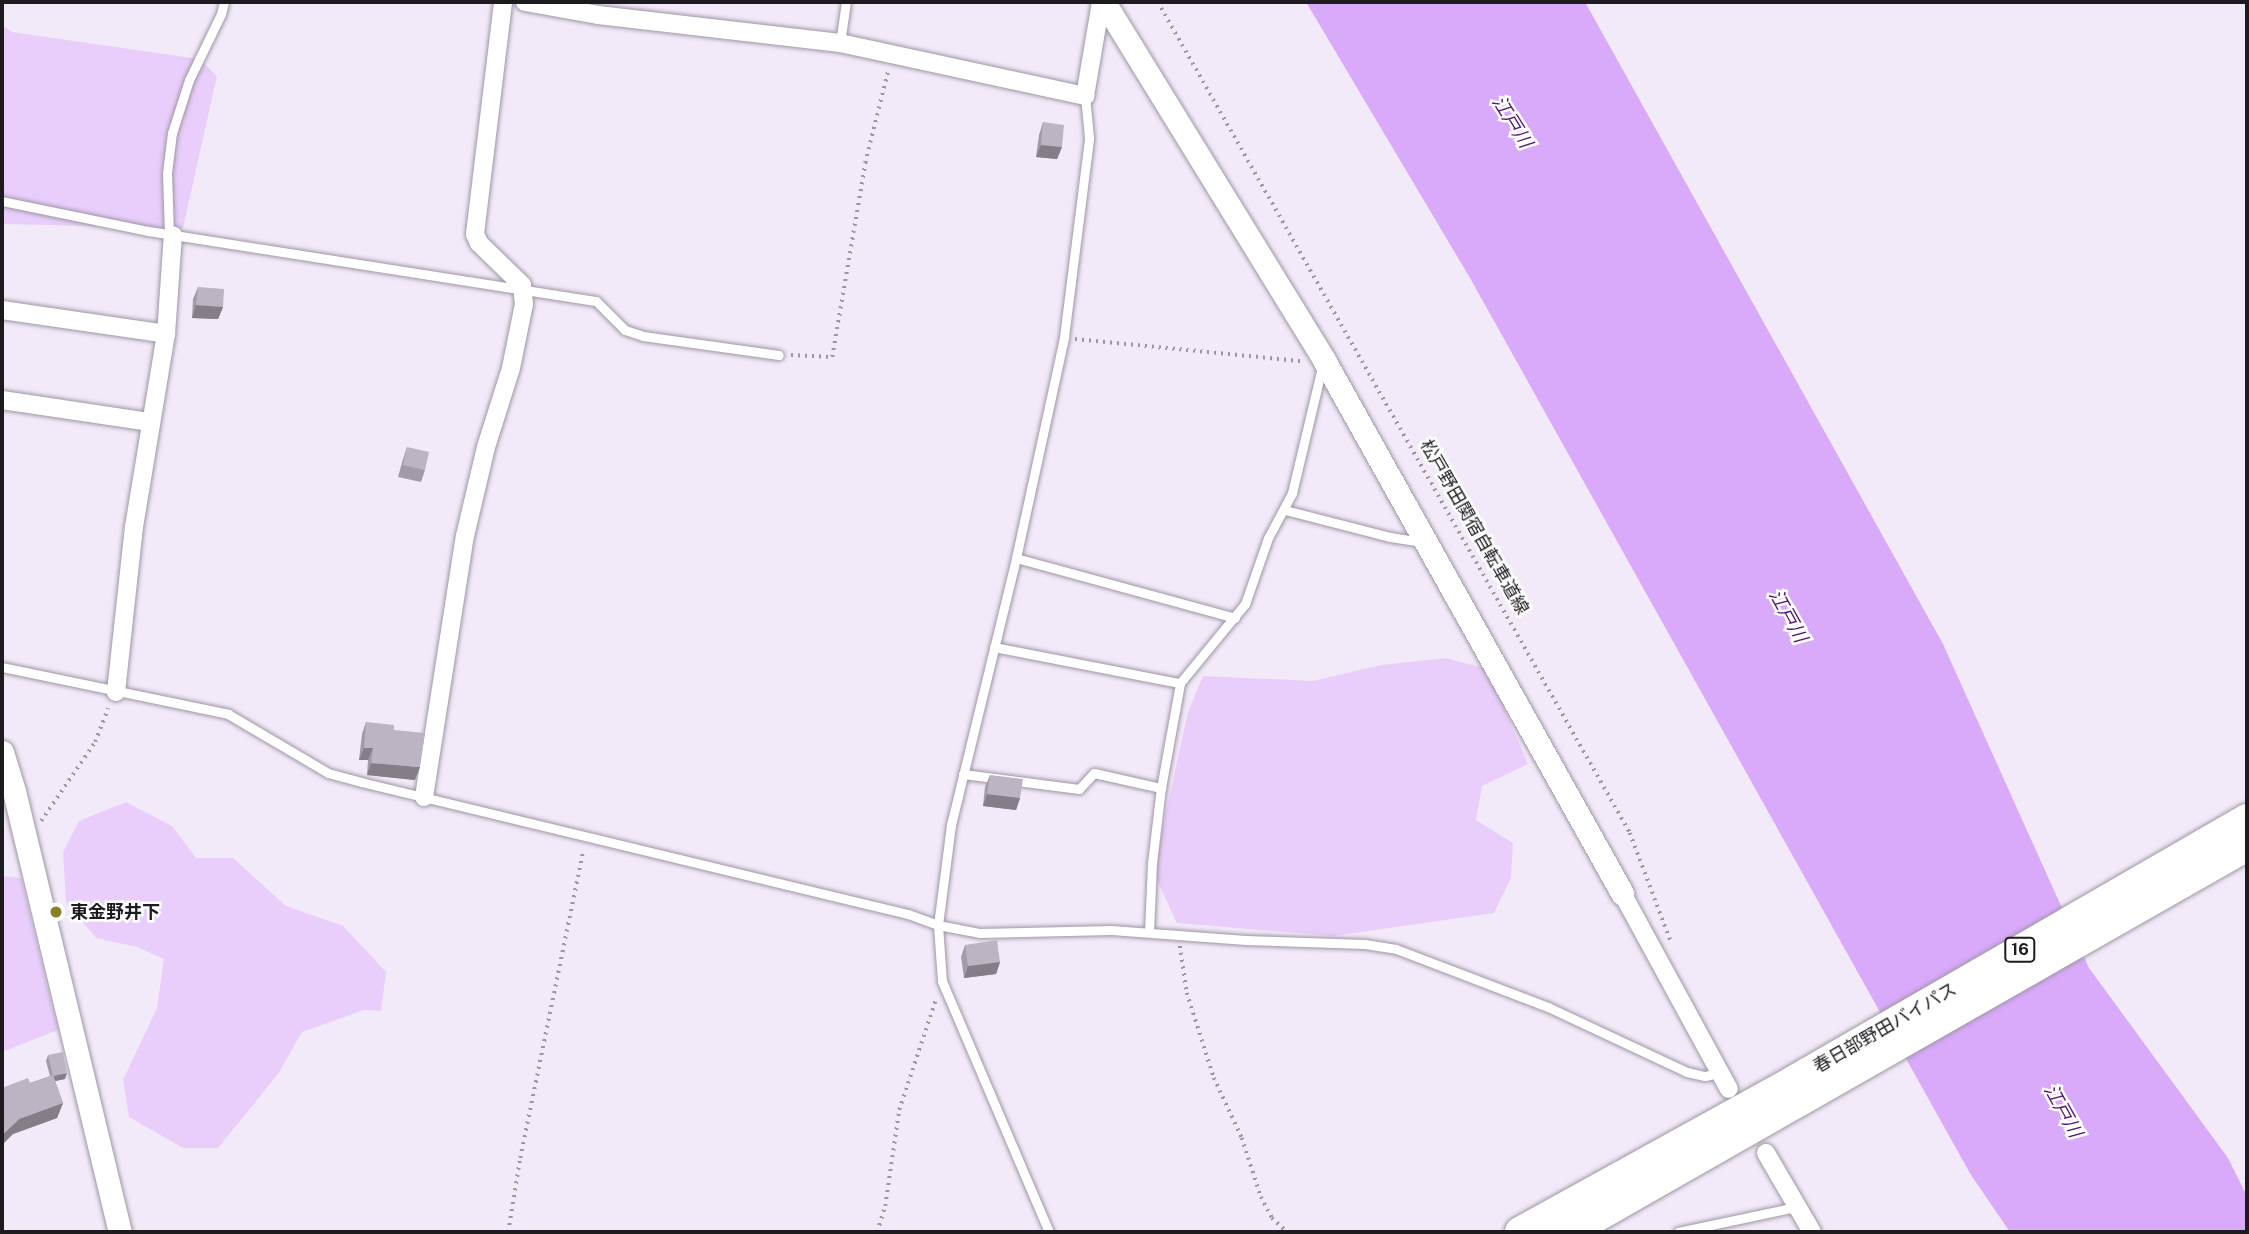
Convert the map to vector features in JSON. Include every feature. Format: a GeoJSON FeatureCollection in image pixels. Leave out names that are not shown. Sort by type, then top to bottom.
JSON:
{"type":"FeatureCollection","features":[{"type":"Feature","properties":{"kind":"highway","name":"春日部野田バイパス"},"geometry":{"type":"LineString","coordinates":[[1570,1232],[2247,819]]}},
{"type":"Feature","properties":{"kind":"highway","name":"春日部野田バイパス"},"geometry":{"type":"LineString","coordinates":[[1520,1232],[1799,1091],[2247,846]]}},
{"type":"Feature","properties":{"kind":"street"},"geometry":{"type":"LineString","coordinates":[[425,797],[465,536],[486,447],[514,358],[521,326],[522,285],[480,243],[475,234],[503,2]]}},
{"type":"Feature","properties":{"kind":"street"},"geometry":{"type":"LineString","coordinates":[[526,2],[598,15],[841,43],[1086,96],[1103,2]]}},
{"type":"Feature","properties":{"kind":"street"},"geometry":{"type":"LineString","coordinates":[[1103,2],[1324,362],[1729,1089]]}},
{"type":"Feature","properties":{"kind":"street"},"geometry":{"type":"LineString","coordinates":[[114,692],[134,527],[166,334],[171,234]]}},
{"type":"Feature","properties":{"kind":"street"},"geometry":{"type":"LineString","coordinates":[[2,310],[166,334]]}},
{"type":"Feature","properties":{"kind":"street"},"geometry":{"type":"LineString","coordinates":[[2,400],[150,422]]}},
{"type":"Feature","properties":{"kind":"street"},"geometry":{"type":"LineString","coordinates":[[2,752],[27,844],[120,1232]]}},
{"type":"Feature","properties":{"kind":"street"},"geometry":{"type":"LineString","coordinates":[[1766,1153],[1812,1232]]}},
{"type":"Feature","properties":{"kind":"lane"},"geometry":{"type":"LineString","coordinates":[[171,234],[167,173],[173,133],[189,80],[221,15],[224,2]]}},
{"type":"Feature","properties":{"kind":"lane"},"geometry":{"type":"LineString","coordinates":[[841,43],[846,2]]}},
{"type":"Feature","properties":{"kind":"lane"},"geometry":{"type":"LineString","coordinates":[[1049,1232],[942,981],[938,925],[951,825],[1016,558],[1064,337],[1089,138],[1086,96]]}},
{"type":"Feature","properties":{"kind":"lane"},"geometry":{"type":"LineString","coordinates":[[2,201],[171,234],[596,301],[625,330],[643,336],[779,355]]}},
{"type":"Feature","properties":{"kind":"lane"},"geometry":{"type":"LineString","coordinates":[[1149,932],[1152,863],[1161,788],[1180,683],[1245,604],[1268,538],[1285,510],[1324,362]]}},
{"type":"Feature","properties":{"kind":"lane"},"geometry":{"type":"LineString","coordinates":[[1285,510],[1390,537],[1425,542]]}},
{"type":"Feature","properties":{"kind":"lane"},"geometry":{"type":"LineString","coordinates":[[1016,558],[1235,618]]}},
{"type":"Feature","properties":{"kind":"lane"},"geometry":{"type":"LineString","coordinates":[[994,647],[1180,683]]}},
{"type":"Feature","properties":{"kind":"lane"},"geometry":{"type":"LineString","coordinates":[[2,667],[228,714],[328,772],[908,914],[938,925],[980,933],[1065,930],[1179,933],[1246,940],[1365,944],[1396,949],[1548,1007],[1687,1072],[1705,1076],[1718,1073]]}},
{"type":"Feature","properties":{"kind":"lane"},"geometry":{"type":"LineString","coordinates":[[963,774],[1079,789],[1094,773],[1161,788]]}},
{"type":"Feature","properties":{"kind":"lane"},"geometry":{"type":"LineString","coordinates":[[1678,1232],[1796,1207]]}},
{"type":"Feature","properties":{"kind":"path","name":"松戸野田関宿自転車道線"},"geometry":{"type":"LineString","coordinates":[[1158,2],[1630,833],[1671,943]]}},
{"type":"Feature","properties":{"kind":"path"},"geometry":{"type":"LineString","coordinates":[[779,355],[832,356],[864,163],[891,55]]}},
{"type":"Feature","properties":{"kind":"path"},"geometry":{"type":"LineString","coordinates":[[1064,337],[1324,362]]}},
{"type":"Feature","properties":{"kind":"path"},"geometry":{"type":"LineString","coordinates":[[27,844],[61,787],[94,742],[106,718],[114,692]]}},
{"type":"Feature","properties":{"kind":"path"},"geometry":{"type":"LineString","coordinates":[[508,1232],[520,1158],[586,836]]}},
{"type":"Feature","properties":{"kind":"path"},"geometry":{"type":"LineString","coordinates":[[1179,933],[1187,993],[1214,1078],[1242,1138],[1261,1197],[1272,1218],[1287,1232]]}},
{"type":"Feature","properties":{"kind":"path"},"geometry":{"type":"LineString","coordinates":[[877,1232],[885,1206],[899,1110],[942,981]]}},
{"type":"Feature","properties":{"kind":"shaded area"},"geometry":{"type":"Polygon","coordinates":[[[2,25],[12,32],[199,59],[217,76],[183,228],[2,224],[2,25]]]}},
{"type":"Feature","properties":{"kind":"shaded area"},"geometry":{"type":"Polygon","coordinates":[[[1446,658],[1487,669],[1528,764],[1482,786],[1476,820],[1513,843],[1511,878],[1494,913],[1333,936],[1177,923],[1153,872],[1188,712],[1203,676],[1313,681],[1381,665],[1446,658]]]}},
{"type":"Feature","properties":{"kind":"shaded area"},"geometry":{"type":"Polygon","coordinates":[[[126,802],[172,826],[196,858],[233,858],[286,906],[343,926],[386,972],[381,1011],[364,1010],[302,1032],[278,1074],[218,1148],[183,1148],[129,1117],[123,1080],[157,1008],[164,959],[137,947],[96,938],[66,902],[63,852],[79,821],[126,802]]]}},
{"type":"Feature","properties":{"kind":"shaded area"},"geometry":{"type":"Polygon","coordinates":[[[2,876],[21,878],[58,1030],[2,1052],[2,876]]]}},
{"type":"Feature","properties":{"kind":"water","name":"江戸川"},"geometry":{"type":"Polygon","coordinates":[[[1306,2],[1585,2],[1943,644],[2089,968],[2228,1158],[2247,1196],[2247,1232],[2010,1232],[1971,1175],[1470,278],[1306,2]]]}},
{"type":"Feature","properties":{"kind":"building"},"geometry":{"type":"Polygon","coordinates":[[[1043,122],[1064,125],[1062,147],[1041,145],[1043,122]]]}},
{"type":"Feature","properties":{"kind":"building"},"geometry":{"type":"Polygon","coordinates":[[[198,287],[224,289],[223,307],[196,305],[198,287]]]}},
{"type":"Feature","properties":{"kind":"building"},"geometry":{"type":"Polygon","coordinates":[[[407,447],[429,452],[425,470],[403,465],[407,447]]]}},
{"type":"Feature","properties":{"kind":"building"},"geometry":{"type":"Polygon","coordinates":[[[366,722],[394,725],[394,730],[425,733],[420,767],[371,763],[373,748],[364,748],[366,722]]]}},
{"type":"Feature","properties":{"kind":"building"},"geometry":{"type":"Polygon","coordinates":[[[990,775],[1023,779],[1020,798],[987,794],[990,775]]]}},
{"type":"Feature","properties":{"kind":"building"},"geometry":{"type":"Polygon","coordinates":[[[997,940],[1000,962],[968,966],[965,945],[997,940]]]}},
{"type":"Feature","properties":{"kind":"building"},"geometry":{"type":"Polygon","coordinates":[[[63,1052],[67,1073],[53,1076],[48,1055],[63,1052]]]}},
{"type":"Feature","properties":{"kind":"building"},"geometry":{"type":"Polygon","coordinates":[[[53,1075],[63,1103],[19,1119],[2,1135],[2,1088],[28,1078],[30,1083],[53,1075]]]}},
{"type":"Feature","properties":{"kind":"place","name":"東金野井下"},"geometry":{"type":"Point","coordinates":[56,912]}}]}
